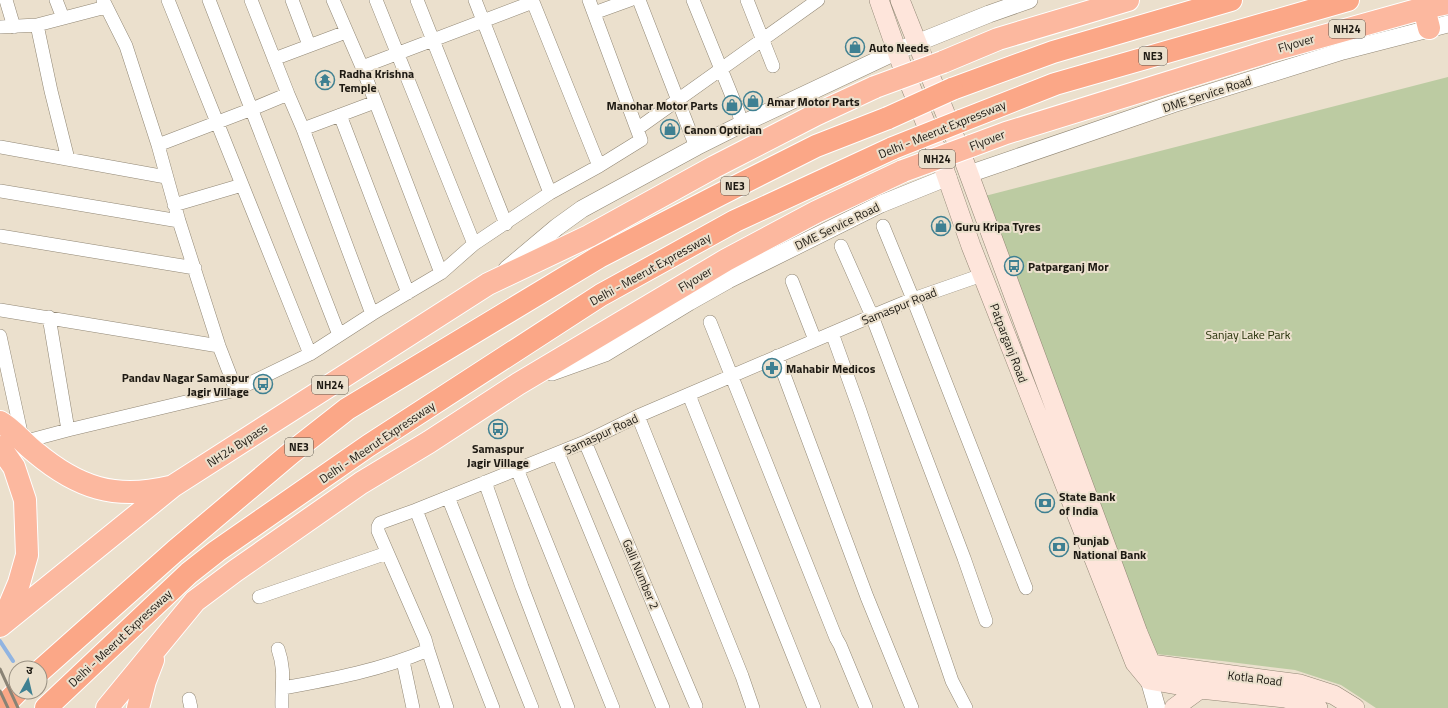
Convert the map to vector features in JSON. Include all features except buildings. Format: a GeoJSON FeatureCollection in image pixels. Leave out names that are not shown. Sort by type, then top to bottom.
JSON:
{"type":"FeatureCollection","features":[{"type":"Feature","properties":{"kind":"highway"},"geometry":{"type":"LineString","coordinates":[[488,284],[589,236],[721,164],[817,114],[875,87],[943,62],[998,39],[1128,0]]}},
{"type":"Feature","properties":{"kind":"highway","name":"NE3"},"geometry":{"type":"LineString","coordinates":[[48,664],[175,551],[291,453],[347,409],[587,264],[816,146],[888,118],[952,89],[1053,52],[1231,0]]}},
{"type":"Feature","properties":{"kind":"highway","name":"Delhi - Meerut Expressway"},"geometry":{"type":"LineString","coordinates":[[46,708],[189,573],[216,551],[368,446],[601,295],[735,221],[899,145],[1055,84],[1348,0]]}},
{"type":"Feature","properties":{"kind":"highway","name":"Flyover"},"geometry":{"type":"LineString","coordinates":[[518,384],[726,260],[816,212],[903,171],[1028,126],[1270,51],[1434,20],[1448,2]]}},
{"type":"Feature","properties":{"kind":"highway","name":"NH24 Bypass"},"geometry":{"type":"LineString","coordinates":[[1,626],[173,486],[488,284]]}},
{"type":"Feature","properties":{"kind":"highway"},"geometry":{"type":"LineString","coordinates":[[107,708],[195,601],[234,571],[361,483],[429,442],[518,384]]}},
{"type":"Feature","properties":{"kind":"highway"},"geometry":{"type":"LineString","coordinates":[[0,422],[45,461],[64,474],[84,484],[106,490],[128,492],[151,491],[173,486]]}},
{"type":"Feature","properties":{"kind":"highway"},"geometry":{"type":"LineString","coordinates":[[0,447],[14,467],[25,500],[27,554],[20,583],[1,626]]}},
{"type":"Feature","properties":{"kind":"highway"},"geometry":{"type":"LineString","coordinates":[[138,708],[145,681],[155,656],[168,633]]}},
{"type":"Feature","properties":{"kind":"highway"},"geometry":{"type":"LineString","coordinates":[[1,708],[9,700]]}},
{"type":"Feature","properties":{"kind":"main road","name":"Patparganj Road"},"geometry":{"type":"LineString","coordinates":[[878,0],[948,177],[982,275],[1125,639],[1135,663],[1150,672]]}},
{"type":"Feature","properties":{"kind":"main road","name":"Patparganj Road"},"geometry":{"type":"LineString","coordinates":[[900,0],[918,42],[969,174],[1135,626],[1150,672]]}},
{"type":"Feature","properties":{"kind":"main road","name":"Kotla Road"},"geometry":{"type":"LineString","coordinates":[[1150,672],[1200,689],[1285,698],[1318,708]]}},
{"type":"Feature","properties":{"kind":"main road","name":"Kotla Road"},"geometry":{"type":"LineString","coordinates":[[1150,672],[1300,684],[1334,695],[1355,708]]}},
{"type":"Feature","properties":{"kind":"main road"},"geometry":{"type":"LineString","coordinates":[[1174,708],[1200,689]]}},
{"type":"Feature","properties":{"kind":"street"},"geometry":{"type":"LineString","coordinates":[[6,0],[14,27]]}},
{"type":"Feature","properties":{"kind":"street"},"geometry":{"type":"LineString","coordinates":[[56,0],[63,18]]}},
{"type":"Feature","properties":{"kind":"street"},"geometry":{"type":"LineString","coordinates":[[168,0],[216,123],[310,354]]}},
{"type":"Feature","properties":{"kind":"street"},"geometry":{"type":"LineString","coordinates":[[209,0],[339,335]]}},
{"type":"Feature","properties":{"kind":"street"},"geometry":{"type":"LineString","coordinates":[[251,0],[303,129],[372,314]]}},
{"type":"Feature","properties":{"kind":"street"},"geometry":{"type":"LineString","coordinates":[[292,0],[310,45]]}},
{"type":"Feature","properties":{"kind":"street"},"geometry":{"type":"LineString","coordinates":[[333,0],[362,67],[441,273]]}},
{"type":"Feature","properties":{"kind":"street"},"geometry":{"type":"LineString","coordinates":[[376,0],[474,244]]}},
{"type":"Feature","properties":{"kind":"street"},"geometry":{"type":"LineString","coordinates":[[417,0],[506,224]]}},
{"type":"Feature","properties":{"kind":"street"},"geometry":{"type":"LineString","coordinates":[[475,0],[550,193]]}},
{"type":"Feature","properties":{"kind":"street"},"geometry":{"type":"LineString","coordinates":[[0,336],[23,442],[236,390],[310,354],[372,314],[441,273],[474,244],[506,224],[550,193],[599,166],[641,140],[589,0]]}},
{"type":"Feature","properties":{"kind":"street"},"geometry":{"type":"LineString","coordinates":[[594,13],[630,0]]}},
{"type":"Feature","properties":{"kind":"street"},"geometry":{"type":"LineString","coordinates":[[638,0],[696,147]]}},
{"type":"Feature","properties":{"kind":"street"},"geometry":{"type":"LineString","coordinates":[[693,0],[722,69],[742,124]]}},
{"type":"Feature","properties":{"kind":"street"},"geometry":{"type":"LineString","coordinates":[[747,0],[772,66]]}},
{"type":"Feature","properties":{"kind":"street"},"geometry":{"type":"LineString","coordinates":[[638,129],[818,0]]}},
{"type":"Feature","properties":{"kind":"street"},"geometry":{"type":"LineString","coordinates":[[488,284],[557,227],[582,209],[696,147],[897,51],[989,14],[1029,0]]}},
{"type":"Feature","properties":{"kind":"street"},"geometry":{"type":"LineString","coordinates":[[362,67],[534,1],[599,166]]}},
{"type":"Feature","properties":{"kind":"street"},"geometry":{"type":"LineString","coordinates":[[0,27],[37,25],[63,18],[105,3],[126,46],[158,145],[179,221],[219,346],[236,390]]}},
{"type":"Feature","properties":{"kind":"street","name":"DME Service Road"},"geometry":{"type":"LineString","coordinates":[[969,174],[1173,104],[1343,51],[1434,20]]}},
{"type":"Feature","properties":{"kind":"street"},"geometry":{"type":"LineString","coordinates":[[37,25],[68,160]]}},
{"type":"Feature","properties":{"kind":"street"},"geometry":{"type":"LineString","coordinates":[[274,59],[346,32]]}},
{"type":"Feature","properties":{"kind":"street"},"geometry":{"type":"LineString","coordinates":[[158,145],[288,94]]}},
{"type":"Feature","properties":{"kind":"street"},"geometry":{"type":"LineString","coordinates":[[303,129],[375,102]]}},
{"type":"Feature","properties":{"kind":"street"},"geometry":{"type":"LineString","coordinates":[[340,115],[408,293]]}},
{"type":"Feature","properties":{"kind":"street"},"geometry":{"type":"LineString","coordinates":[[0,147],[166,177]]}},
{"type":"Feature","properties":{"kind":"street","name":"DME Service Road"},"geometry":{"type":"LineString","coordinates":[[518,384],[604,352],[728,280],[881,204],[948,177]]}},
{"type":"Feature","properties":{"kind":"street"},"geometry":{"type":"LineString","coordinates":[[174,205],[242,186]]}},
{"type":"Feature","properties":{"kind":"street"},"geometry":{"type":"LineString","coordinates":[[0,191],[179,221]]}},
{"type":"Feature","properties":{"kind":"street"},"geometry":{"type":"LineString","coordinates":[[883,226],[1026,588]]}},
{"type":"Feature","properties":{"kind":"street"},"geometry":{"type":"LineString","coordinates":[[0,236],[195,268]]}},
{"type":"Feature","properties":{"kind":"street"},"geometry":{"type":"LineString","coordinates":[[841,246],[872,316],[964,558],[986,621]]}},
{"type":"Feature","properties":{"kind":"street","name":"Samaspur Road"},"geometry":{"type":"LineString","coordinates":[[387,553],[378,531],[380,523],[558,454],[638,416],[913,299],[982,275]]}},
{"type":"Feature","properties":{"kind":"street"},"geometry":{"type":"LineString","coordinates":[[792,281],[815,340]]}},
{"type":"Feature","properties":{"kind":"street"},"geometry":{"type":"LineString","coordinates":[[0,310],[219,346]]}},
{"type":"Feature","properties":{"kind":"street"},"geometry":{"type":"LineString","coordinates":[[49,317],[68,430]]}},
{"type":"Feature","properties":{"kind":"street"},"geometry":{"type":"LineString","coordinates":[[710,322],[836,638],[866,708]]}},
{"type":"Feature","properties":{"kind":"street"},"geometry":{"type":"LineString","coordinates":[[832,333],[952,681],[966,708]]}},
{"type":"Feature","properties":{"kind":"street"},"geometry":{"type":"LineString","coordinates":[[777,356],[864,590],[912,708]]}},
{"type":"Feature","properties":{"kind":"street"},"geometry":{"type":"LineString","coordinates":[[689,395],[814,708]]}},
{"type":"Feature","properties":{"kind":"street"},"geometry":{"type":"LineString","coordinates":[[638,416],[739,668],[753,708]]}},
{"type":"Feature","properties":{"kind":"street","name":"Galli Number 2"},"geometry":{"type":"LineString","coordinates":[[585,442],[696,706]]}},
{"type":"Feature","properties":{"kind":"street"},"geometry":{"type":"LineString","coordinates":[[558,454],[664,708]]}},
{"type":"Feature","properties":{"kind":"street"},"geometry":{"type":"LineString","coordinates":[[517,470],[613,708]]}},
{"type":"Feature","properties":{"kind":"street"},"geometry":{"type":"LineString","coordinates":[[485,482],[522,588],[568,708]]}},
{"type":"Feature","properties":{"kind":"street"},"geometry":{"type":"LineString","coordinates":[[448,497],[532,708]]}},
{"type":"Feature","properties":{"kind":"street"},"geometry":{"type":"LineString","coordinates":[[416,510],[493,708]]}},
{"type":"Feature","properties":{"kind":"street"},"geometry":{"type":"LineString","coordinates":[[259,597],[387,553],[425,639],[446,708]]}},
{"type":"Feature","properties":{"kind":"street"},"geometry":{"type":"LineString","coordinates":[[278,649],[282,662],[282,708]]}},
{"type":"Feature","properties":{"kind":"street"},"geometry":{"type":"LineString","coordinates":[[283,688],[360,673],[403,661],[428,650]]}},
{"type":"Feature","properties":{"kind":"street"},"geometry":{"type":"LineString","coordinates":[[403,661],[413,708]]}},
{"type":"Feature","properties":{"kind":"street"},"geometry":{"type":"LineString","coordinates":[[1150,672],[1157,708]]}},
{"type":"Feature","properties":{"kind":"green space","name":"Sanjay Lake Park"},"geometry":{"type":"Polygon","coordinates":[[[1448,77],[1448,708],[1376,708],[1341,685],[1295,670],[1156,654],[985,196],[1448,77]]]}},
{"type":"Feature","properties":{"kind":"waterway"},"geometry":{"type":"LineString","coordinates":[[0,641],[12,660]]}},
{"type":"Feature","properties":{"kind":"railway"},"geometry":{"type":"LineString","coordinates":[[0,669],[18,708]]}},
{"type":"Feature","properties":{"kind":"railway"},"geometry":{"type":"LineString","coordinates":[[0,691],[8,708]]}},
{"type":"Feature","properties":{"kind":"place","name":"Auto Needs"},"geometry":{"type":"Point","coordinates":[855,47]}},
{"type":"Feature","properties":{"kind":"place","name":"Radha Krishna Temple"},"geometry":{"type":"Point","coordinates":[325,80]}},
{"type":"Feature","properties":{"kind":"place","name":"Amar Motor Parts"},"geometry":{"type":"Point","coordinates":[753,101]}},
{"type":"Feature","properties":{"kind":"place","name":"Manohar Motor Parts"},"geometry":{"type":"Point","coordinates":[732,105]}},
{"type":"Feature","properties":{"kind":"place","name":"Canon Optician"},"geometry":{"type":"Point","coordinates":[670,129]}},
{"type":"Feature","properties":{"kind":"place","name":"Guru Kripa Tyres"},"geometry":{"type":"Point","coordinates":[941,226]}},
{"type":"Feature","properties":{"kind":"place","name":"Patparganj Mor"},"geometry":{"type":"Point","coordinates":[1014,266]}},
{"type":"Feature","properties":{"kind":"place","name":"Mahabir Medicos"},"geometry":{"type":"Point","coordinates":[772,368]}},
{"type":"Feature","properties":{"kind":"place","name":"Pandav Nagar Samaspur Jagir Village"},"geometry":{"type":"Point","coordinates":[263,384]}},
{"type":"Feature","properties":{"kind":"place","name":"Samaspur Jagir Village"},"geometry":{"type":"Point","coordinates":[498,429]}},
{"type":"Feature","properties":{"kind":"place","name":"State Bank of India"},"geometry":{"type":"Point","coordinates":[1045,503]}},
{"type":"Feature","properties":{"kind":"place","name":"Punjab National Bank"},"geometry":{"type":"Point","coordinates":[1059,547]}}]}
